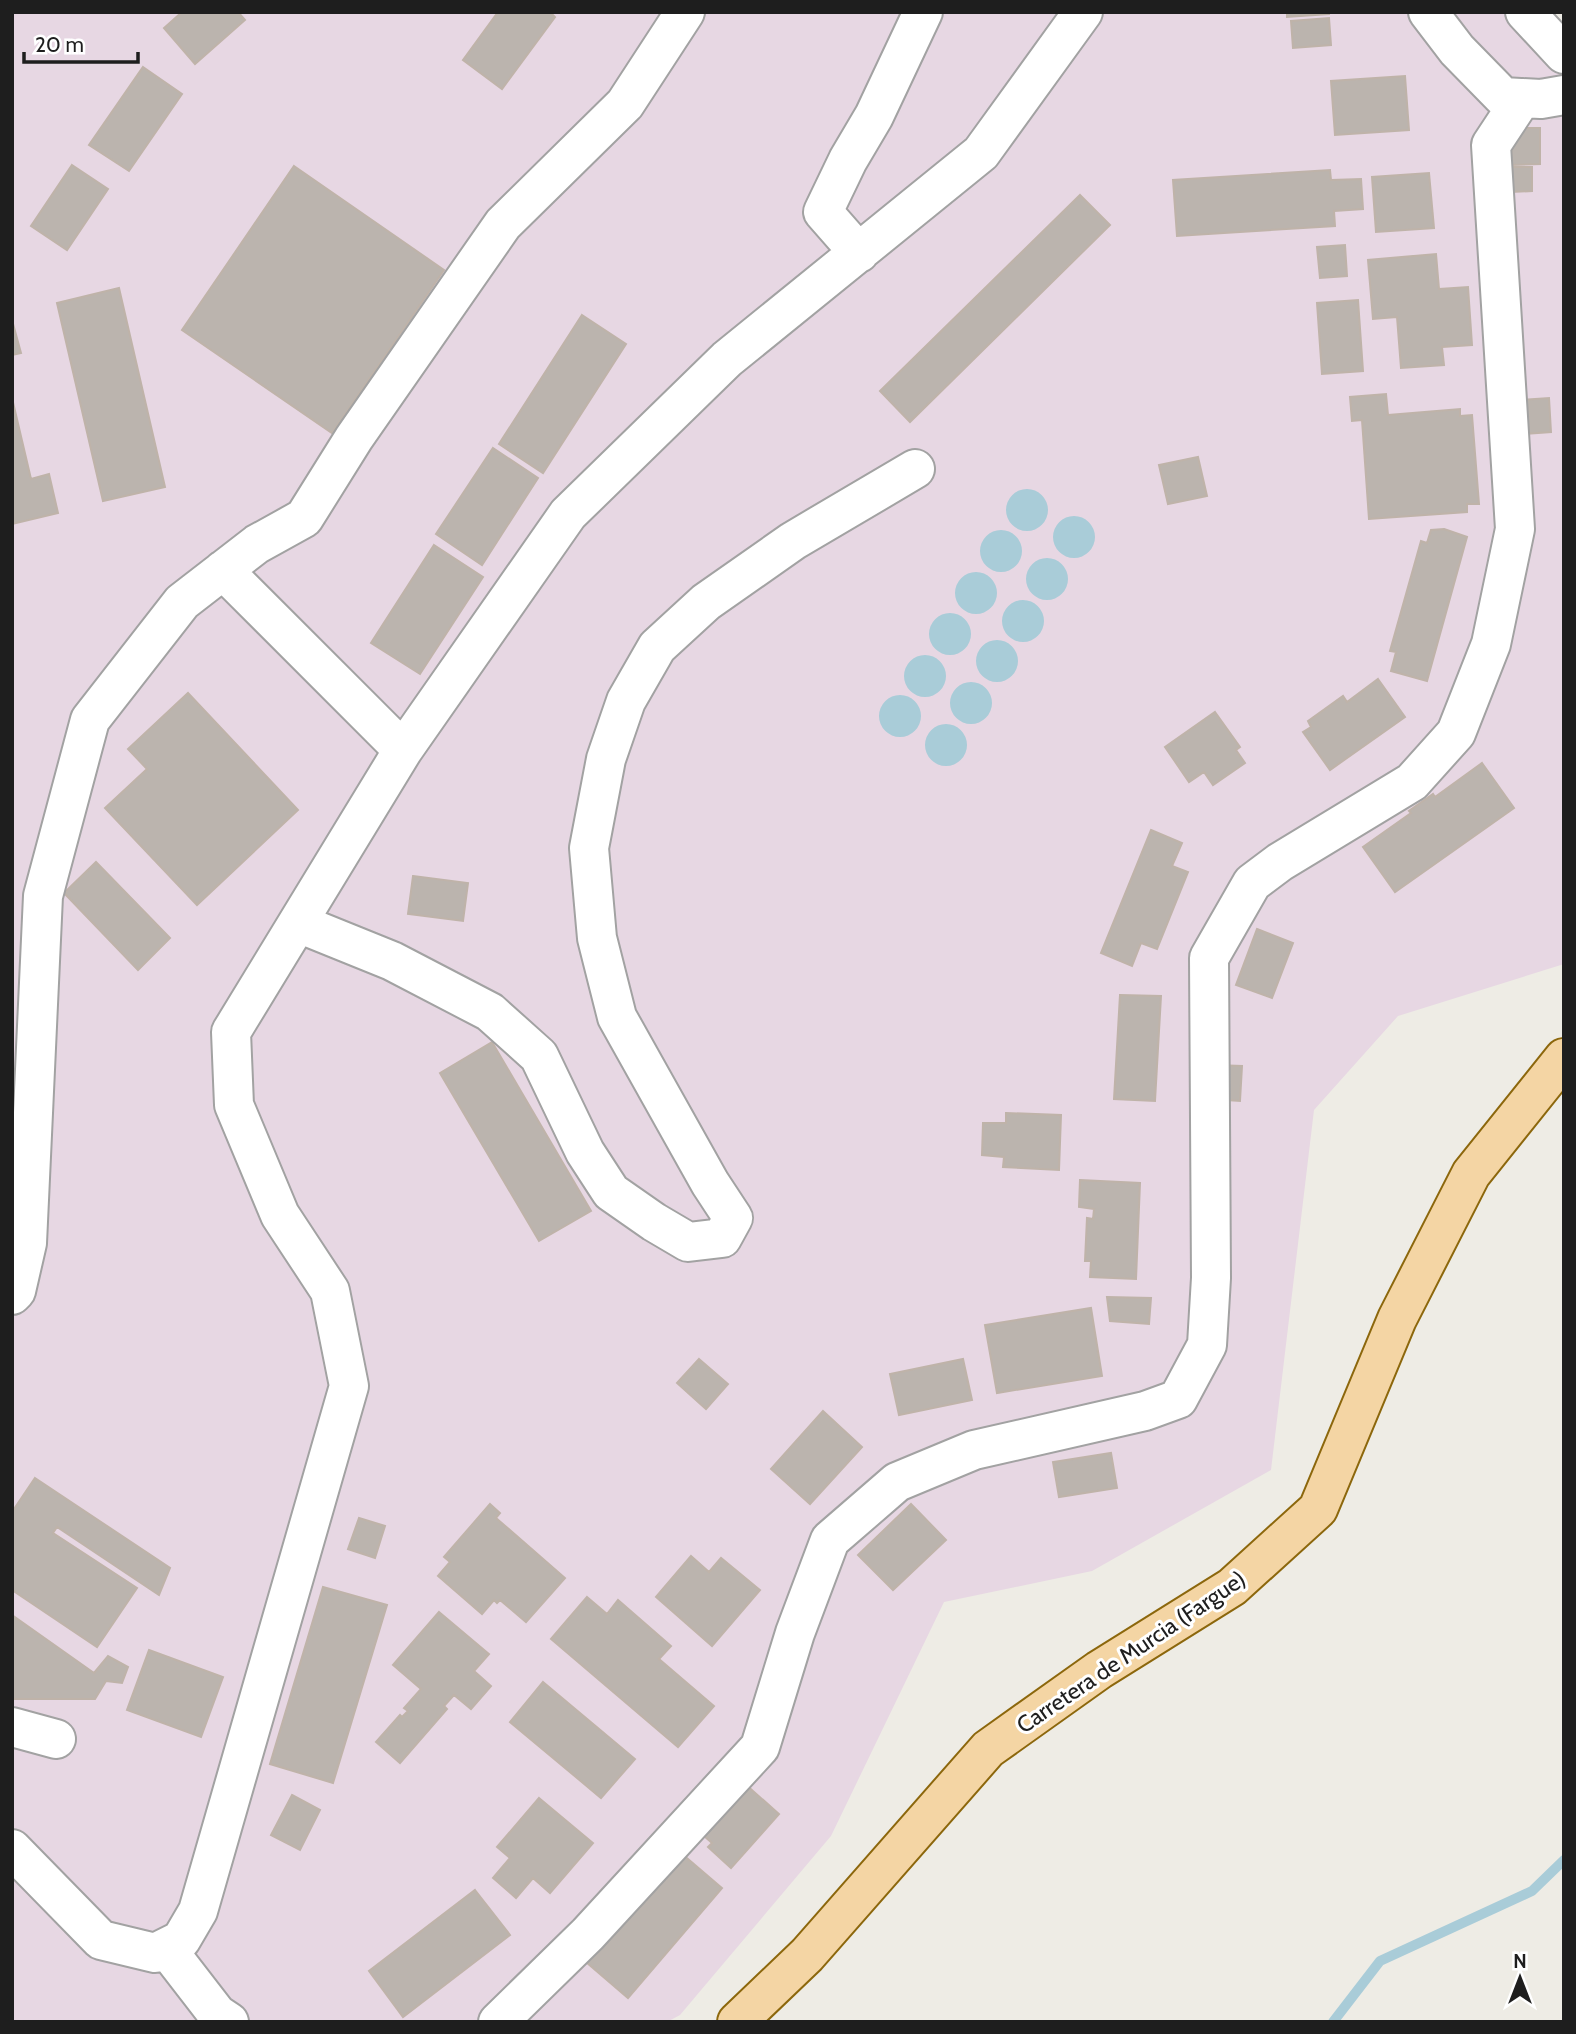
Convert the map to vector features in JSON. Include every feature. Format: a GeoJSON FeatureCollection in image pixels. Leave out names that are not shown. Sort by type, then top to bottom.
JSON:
{"type":"FeatureCollection","features":[{"type":"Feature","properties":{"kind":"main road","name":"Carretera de Murcia (Fargue)"},"geometry":{"type":"LineString","coordinates":[[737,2022],[807,1955],[988,1749],[1099,1670],[1232,1587],[1318,1509],[1397,1319],[1471,1174],[1564,1058]]}},
{"type":"Feature","properties":{"kind":"street"},"geometry":{"type":"LineString","coordinates":[[12,1295],[16,1291],[27,1243],[43,896],[90,720],[182,602],[257,544],[304,518],[354,438],[503,224],[625,104],[685,12]]}},
{"type":"Feature","properties":{"kind":"street"},"geometry":{"type":"LineString","coordinates":[[859,253],[824,212],[848,160],[874,116],[923,12]]}},
{"type":"Feature","properties":{"kind":"street"},"geometry":{"type":"LineString","coordinates":[[12,1849],[101,1940],[155,1953],[181,1940],[198,1910],[349,1386],[330,1291],[280,1215],[233,1105],[232,1032],[403,750],[568,514],[727,359],[981,153],[1083,12]]}},
{"type":"Feature","properties":{"kind":"street"},"geometry":{"type":"LineString","coordinates":[[1427,12],[1457,50],[1503,97],[1541,99],[1564,95]]}},
{"type":"Feature","properties":{"kind":"street"},"geometry":{"type":"LineString","coordinates":[[1525,12],[1564,54]]}},
{"type":"Feature","properties":{"kind":"street"},"geometry":{"type":"LineString","coordinates":[[498,2022],[588,1934],[760,1747],[795,1633],[830,1539],[897,1482],[974,1450],[1145,1411],[1178,1399],[1207,1345],[1211,1278],[1209,958],[1252,883],[1280,862],[1412,782],[1421,772],[1456,733],[1491,644],[1515,529],[1491,145],[1522,98]]}},
{"type":"Feature","properties":{"kind":"street"},"geometry":{"type":"LineString","coordinates":[[298,923],[392,961],[490,1012],[539,1055],[586,1152],[611,1192],[688,1242],[722,1238],[733,1218],[709,1183],[617,1017],[597,938],[589,848],[606,759],[626,701],[657,648],[706,602],[782,549],[915,468]]}},
{"type":"Feature","properties":{"kind":"street"},"geometry":{"type":"LineString","coordinates":[[223,570],[403,750]]}},
{"type":"Feature","properties":{"kind":"street"},"geometry":{"type":"LineString","coordinates":[[12,1727],[56,1738]]}},
{"type":"Feature","properties":{"kind":"street"},"geometry":{"type":"LineString","coordinates":[[166,1948],[217,2014],[229,2022]]}},
{"type":"Feature","properties":{"kind":"shaded area"},"geometry":{"type":"Polygon","coordinates":[[[12,12],[1511,12],[1564,80],[1564,964],[1398,1016],[1314,1110],[1271,1470],[1092,1571],[944,1602],[831,1836],[680,2015],[667,2022],[12,2022],[12,12]]]}},
{"type":"Feature","properties":{"kind":"water"},"geometry":{"type":"Polygon","coordinates":[[[1027,489],[1042,495],[1048,510],[1042,525],[1027,531],[1012,525],[1006,510],[1012,495],[1027,489]]]}},
{"type":"Feature","properties":{"kind":"water"},"geometry":{"type":"Polygon","coordinates":[[[1074,516],[1089,522],[1095,537],[1089,552],[1074,558],[1059,552],[1053,537],[1059,522],[1074,516]]]}},
{"type":"Feature","properties":{"kind":"water"},"geometry":{"type":"Polygon","coordinates":[[[1001,530],[1016,536],[1022,551],[1016,566],[1001,572],[986,566],[980,551],[986,536],[1001,530]]]}},
{"type":"Feature","properties":{"kind":"water"},"geometry":{"type":"Polygon","coordinates":[[[1047,558],[1062,564],[1068,579],[1062,594],[1047,600],[1032,594],[1026,579],[1032,564],[1047,558]]]}},
{"type":"Feature","properties":{"kind":"water"},"geometry":{"type":"Polygon","coordinates":[[[976,572],[991,578],[997,593],[991,608],[976,614],[961,608],[955,593],[961,578],[976,572]]]}},
{"type":"Feature","properties":{"kind":"water"},"geometry":{"type":"Polygon","coordinates":[[[1023,600],[1038,606],[1044,621],[1038,636],[1023,642],[1008,636],[1002,621],[1008,606],[1023,600]]]}},
{"type":"Feature","properties":{"kind":"water"},"geometry":{"type":"Polygon","coordinates":[[[950,613],[965,619],[971,634],[965,649],[950,655],[935,649],[929,634],[935,619],[950,613]]]}},
{"type":"Feature","properties":{"kind":"water"},"geometry":{"type":"Polygon","coordinates":[[[997,640],[1012,646],[1018,661],[1012,676],[997,682],[982,676],[976,661],[982,646],[997,640]]]}},
{"type":"Feature","properties":{"kind":"water"},"geometry":{"type":"Polygon","coordinates":[[[925,655],[940,661],[946,676],[940,691],[925,697],[910,691],[904,676],[910,661],[925,655]]]}},
{"type":"Feature","properties":{"kind":"water"},"geometry":{"type":"Polygon","coordinates":[[[971,682],[986,688],[992,703],[986,718],[971,724],[956,718],[950,703],[956,688],[971,682]]]}},
{"type":"Feature","properties":{"kind":"water"},"geometry":{"type":"Polygon","coordinates":[[[900,695],[915,701],[921,716],[915,731],[900,737],[885,731],[879,716],[885,701],[900,695]]]}},
{"type":"Feature","properties":{"kind":"water"},"geometry":{"type":"Polygon","coordinates":[[[946,724],[961,730],[967,745],[961,760],[946,766],[931,760],[925,745],[931,730],[946,724]]]}},
{"type":"Feature","properties":{"kind":"building"},"geometry":{"type":"Polygon","coordinates":[[[182,12],[238,12],[245,20],[195,64],[164,28],[182,12]]]}},
{"type":"Feature","properties":{"kind":"building"},"geometry":{"type":"Polygon","coordinates":[[[498,12],[550,12],[555,17],[502,89],[463,60],[498,12]]]}},
{"type":"Feature","properties":{"kind":"building"},"geometry":{"type":"Polygon","coordinates":[[[1287,12],[1329,12],[1329,14],[1287,17],[1287,12]]]}},
{"type":"Feature","properties":{"kind":"building"},"geometry":{"type":"Polygon","coordinates":[[[1329,18],[1331,45],[1293,48],[1291,21],[1329,18]]]}},
{"type":"Feature","properties":{"kind":"building"},"geometry":{"type":"Polygon","coordinates":[[[143,67],[182,94],[129,171],[89,145],[143,67]]]}},
{"type":"Feature","properties":{"kind":"building"},"geometry":{"type":"Polygon","coordinates":[[[1405,76],[1409,130],[1335,135],[1331,81],[1405,76]]]}},
{"type":"Feature","properties":{"kind":"building"},"geometry":{"type":"Polygon","coordinates":[[[1511,128],[1540,128],[1540,164],[1512,165],[1511,128]]]}},
{"type":"Feature","properties":{"kind":"building"},"geometry":{"type":"Polygon","coordinates":[[[72,165],[108,189],[67,250],[31,226],[72,165]]]}},
{"type":"Feature","properties":{"kind":"building"},"geometry":{"type":"Polygon","coordinates":[[[294,166],[444,270],[332,433],[182,330],[294,166]]]}},
{"type":"Feature","properties":{"kind":"building"},"geometry":{"type":"Polygon","coordinates":[[[1510,167],[1532,167],[1532,191],[1511,192],[1510,167]]]}},
{"type":"Feature","properties":{"kind":"building"},"geometry":{"type":"Polygon","coordinates":[[[1330,170],[1331,180],[1361,179],[1363,209],[1334,211],[1335,226],[1177,236],[1173,180],[1330,170]]]}},
{"type":"Feature","properties":{"kind":"building"},"geometry":{"type":"Polygon","coordinates":[[[1429,173],[1434,228],[1376,232],[1372,177],[1429,173]]]}},
{"type":"Feature","properties":{"kind":"building"},"geometry":{"type":"Polygon","coordinates":[[[1080,195],[1110,225],[910,422],[880,391],[1080,195]]]}},
{"type":"Feature","properties":{"kind":"building"},"geometry":{"type":"Polygon","coordinates":[[[1345,245],[1347,276],[1320,278],[1317,247],[1345,245]]]}},
{"type":"Feature","properties":{"kind":"building"},"geometry":{"type":"Polygon","coordinates":[[[1436,254],[1439,289],[1468,287],[1472,345],[1442,347],[1444,365],[1401,368],[1397,317],[1373,319],[1368,260],[1436,254]]]}},
{"type":"Feature","properties":{"kind":"building"},"geometry":{"type":"Polygon","coordinates":[[[119,288],[165,487],[103,501],[57,303],[119,288]]]}},
{"type":"Feature","properties":{"kind":"building"},"geometry":{"type":"Polygon","coordinates":[[[1358,300],[1363,371],[1322,374],[1317,303],[1358,300]]]}},
{"type":"Feature","properties":{"kind":"building"},"geometry":{"type":"Polygon","coordinates":[[[582,315],[626,344],[543,473],[499,444],[582,315]]]}},
{"type":"Feature","properties":{"kind":"building"},"geometry":{"type":"Polygon","coordinates":[[[12,320],[21,353],[12,355],[12,320]]]}},
{"type":"Feature","properties":{"kind":"building"},"geometry":{"type":"Polygon","coordinates":[[[1386,394],[1388,415],[1460,409],[1460,416],[1472,415],[1479,504],[1467,504],[1467,512],[1369,519],[1362,420],[1352,421],[1350,397],[1386,394]]]}},
{"type":"Feature","properties":{"kind":"building"},"geometry":{"type":"Polygon","coordinates":[[[12,398],[31,479],[49,474],[58,513],[12,524],[12,398]]]}},
{"type":"Feature","properties":{"kind":"building"},"geometry":{"type":"Polygon","coordinates":[[[1549,398],[1551,432],[1523,434],[1520,400],[1549,398]]]}},
{"type":"Feature","properties":{"kind":"building"},"geometry":{"type":"Polygon","coordinates":[[[493,448],[538,478],[482,565],[436,534],[493,448]]]}},
{"type":"Feature","properties":{"kind":"building"},"geometry":{"type":"Polygon","coordinates":[[[1198,457],[1207,496],[1168,504],[1159,465],[1198,457]]]}},
{"type":"Feature","properties":{"kind":"building"},"geometry":{"type":"Polygon","coordinates":[[[1444,529],[1467,537],[1427,681],[1391,671],[1396,652],[1390,651],[1421,541],[1427,543],[1431,530],[1444,529]]]}},
{"type":"Feature","properties":{"kind":"building"},"geometry":{"type":"Polygon","coordinates":[[[434,545],[483,577],[420,674],[371,643],[434,545]]]}},
{"type":"Feature","properties":{"kind":"building"},"geometry":{"type":"Polygon","coordinates":[[[1378,679],[1405,717],[1330,770],[1303,732],[1311,727],[1308,721],[1343,696],[1347,702],[1378,679]]]}},
{"type":"Feature","properties":{"kind":"building"},"geometry":{"type":"Polygon","coordinates":[[[188,693],[298,810],[197,905],[105,808],[147,769],[128,749],[188,693]]]}},
{"type":"Feature","properties":{"kind":"building"},"geometry":{"type":"Polygon","coordinates":[[[1215,712],[1240,747],[1236,750],[1245,763],[1213,785],[1204,772],[1189,782],[1165,747],[1215,712]]]}},
{"type":"Feature","properties":{"kind":"building"},"geometry":{"type":"Polygon","coordinates":[[[1482,763],[1514,808],[1395,892],[1363,847],[1433,794],[1435,797],[1482,763]]]}},
{"type":"Feature","properties":{"kind":"building"},"geometry":{"type":"Polygon","coordinates":[[[1151,830],[1182,843],[1172,866],[1188,872],[1157,949],[1141,943],[1132,966],[1101,953],[1151,830]]]}},
{"type":"Feature","properties":{"kind":"building"},"geometry":{"type":"Polygon","coordinates":[[[96,862],[170,938],[138,970],[64,893],[96,862]]]}},
{"type":"Feature","properties":{"kind":"building"},"geometry":{"type":"Polygon","coordinates":[[[413,876],[468,883],[463,921],[408,914],[413,876]]]}},
{"type":"Feature","properties":{"kind":"building"},"geometry":{"type":"Polygon","coordinates":[[[1257,929],[1293,943],[1272,998],[1236,985],[1257,929]]]}},
{"type":"Feature","properties":{"kind":"building"},"geometry":{"type":"Polygon","coordinates":[[[1120,995],[1161,996],[1155,1101],[1114,1099],[1120,995]]]}},
{"type":"Feature","properties":{"kind":"building"},"geometry":{"type":"Polygon","coordinates":[[[492,1042],[591,1211],[539,1241],[440,1073],[492,1042]]]}},
{"type":"Feature","properties":{"kind":"building"},"geometry":{"type":"Polygon","coordinates":[[[1214,1065],[1242,1066],[1240,1101],[1212,1099],[1214,1065]]]}},
{"type":"Feature","properties":{"kind":"building"},"geometry":{"type":"Polygon","coordinates":[[[1006,1113],[1061,1115],[1059,1170],[1003,1167],[1004,1157],[982,1155],[983,1123],[1006,1123],[1006,1113]]]}},
{"type":"Feature","properties":{"kind":"building"},"geometry":{"type":"Polygon","coordinates":[[[1080,1180],[1140,1183],[1136,1279],[1090,1277],[1091,1261],[1085,1261],[1087,1218],[1093,1219],[1094,1209],[1079,1207],[1080,1180]]]}},
{"type":"Feature","properties":{"kind":"building"},"geometry":{"type":"Polygon","coordinates":[[[1107,1297],[1151,1298],[1149,1324],[1110,1321],[1107,1297]]]}},
{"type":"Feature","properties":{"kind":"building"},"geometry":{"type":"Polygon","coordinates":[[[1091,1308],[1102,1376],[997,1393],[985,1325],[1091,1308]]]}},
{"type":"Feature","properties":{"kind":"building"},"geometry":{"type":"Polygon","coordinates":[[[699,1359],[728,1384],[706,1409],[677,1383],[699,1359]]]}},
{"type":"Feature","properties":{"kind":"building"},"geometry":{"type":"Polygon","coordinates":[[[963,1359],[972,1400],[899,1415],[890,1374],[963,1359]]]}},
{"type":"Feature","properties":{"kind":"building"},"geometry":{"type":"Polygon","coordinates":[[[823,1411],[862,1447],[810,1504],[771,1469],[823,1411]]]}},
{"type":"Feature","properties":{"kind":"building"},"geometry":{"type":"Polygon","coordinates":[[[1111,1453],[1117,1488],[1059,1497],[1053,1462],[1111,1453]]]}},
{"type":"Feature","properties":{"kind":"building"},"geometry":{"type":"Polygon","coordinates":[[[35,1478],[170,1568],[159,1595],[57,1527],[53,1533],[137,1588],[97,1647],[12,1590],[12,1512],[35,1478]]]}},
{"type":"Feature","properties":{"kind":"building"},"geometry":{"type":"Polygon","coordinates":[[[490,1504],[500,1513],[496,1518],[565,1578],[526,1622],[500,1600],[497,1603],[494,1600],[482,1614],[438,1576],[450,1562],[444,1557],[490,1504]]]}},
{"type":"Feature","properties":{"kind":"building"},"geometry":{"type":"Polygon","coordinates":[[[911,1504],[946,1540],[893,1590],[858,1555],[911,1504]]]}},
{"type":"Feature","properties":{"kind":"building"},"geometry":{"type":"Polygon","coordinates":[[[359,1518],[385,1526],[375,1558],[348,1549],[359,1518]]]}},
{"type":"Feature","properties":{"kind":"building"},"geometry":{"type":"Polygon","coordinates":[[[691,1556],[709,1572],[721,1558],[760,1590],[712,1646],[656,1597],[691,1556]]]}},
{"type":"Feature","properties":{"kind":"building"},"geometry":{"type":"Polygon","coordinates":[[[323,1587],[387,1605],[333,1783],[270,1764],[323,1587]]]}},
{"type":"Feature","properties":{"kind":"building"},"geometry":{"type":"Polygon","coordinates":[[[587,1597],[607,1614],[618,1600],[671,1646],[659,1659],[714,1706],[678,1747],[551,1639],[587,1597]]]}},
{"type":"Feature","properties":{"kind":"building"},"geometry":{"type":"Polygon","coordinates":[[[439,1612],[489,1654],[474,1671],[491,1686],[471,1709],[454,1695],[444,1706],[447,1709],[400,1763],[376,1742],[400,1715],[402,1717],[408,1711],[404,1708],[421,1689],[393,1665],[439,1612]]]}},
{"type":"Feature","properties":{"kind":"building"},"geometry":{"type":"Polygon","coordinates":[[[12,1615],[94,1673],[108,1656],[128,1667],[122,1683],[106,1681],[95,1699],[12,1699],[12,1615]]]}},
{"type":"Feature","properties":{"kind":"building"},"geometry":{"type":"Polygon","coordinates":[[[149,1650],[223,1677],[201,1737],[127,1710],[149,1650]]]}},
{"type":"Feature","properties":{"kind":"building"},"geometry":{"type":"Polygon","coordinates":[[[543,1682],[635,1759],[601,1798],[510,1722],[543,1682]]]}},
{"type":"Feature","properties":{"kind":"building"},"geometry":{"type":"Polygon","coordinates":[[[744,1783],[779,1814],[731,1868],[708,1847],[712,1843],[695,1828],[744,1783]]]}},
{"type":"Feature","properties":{"kind":"building"},"geometry":{"type":"Polygon","coordinates":[[[292,1795],[320,1810],[300,1850],[271,1835],[292,1795]]]}},
{"type":"Feature","properties":{"kind":"building"},"geometry":{"type":"Polygon","coordinates":[[[539,1798],[593,1843],[550,1893],[533,1878],[516,1898],[493,1878],[510,1858],[497,1847],[539,1798]]]}},
{"type":"Feature","properties":{"kind":"building"},"geometry":{"type":"Polygon","coordinates":[[[681,1853],[722,1888],[628,1998],[587,1963],[681,1853]]]}},
{"type":"Feature","properties":{"kind":"building"},"geometry":{"type":"Polygon","coordinates":[[[475,1890],[510,1935],[403,2017],[369,1971],[475,1890]]]}},
{"type":"Feature","properties":{"kind":"waterway"},"geometry":{"type":"LineString","coordinates":[[1333,2022],[1380,1961],[1532,1891],[1564,1860]]}}]}
